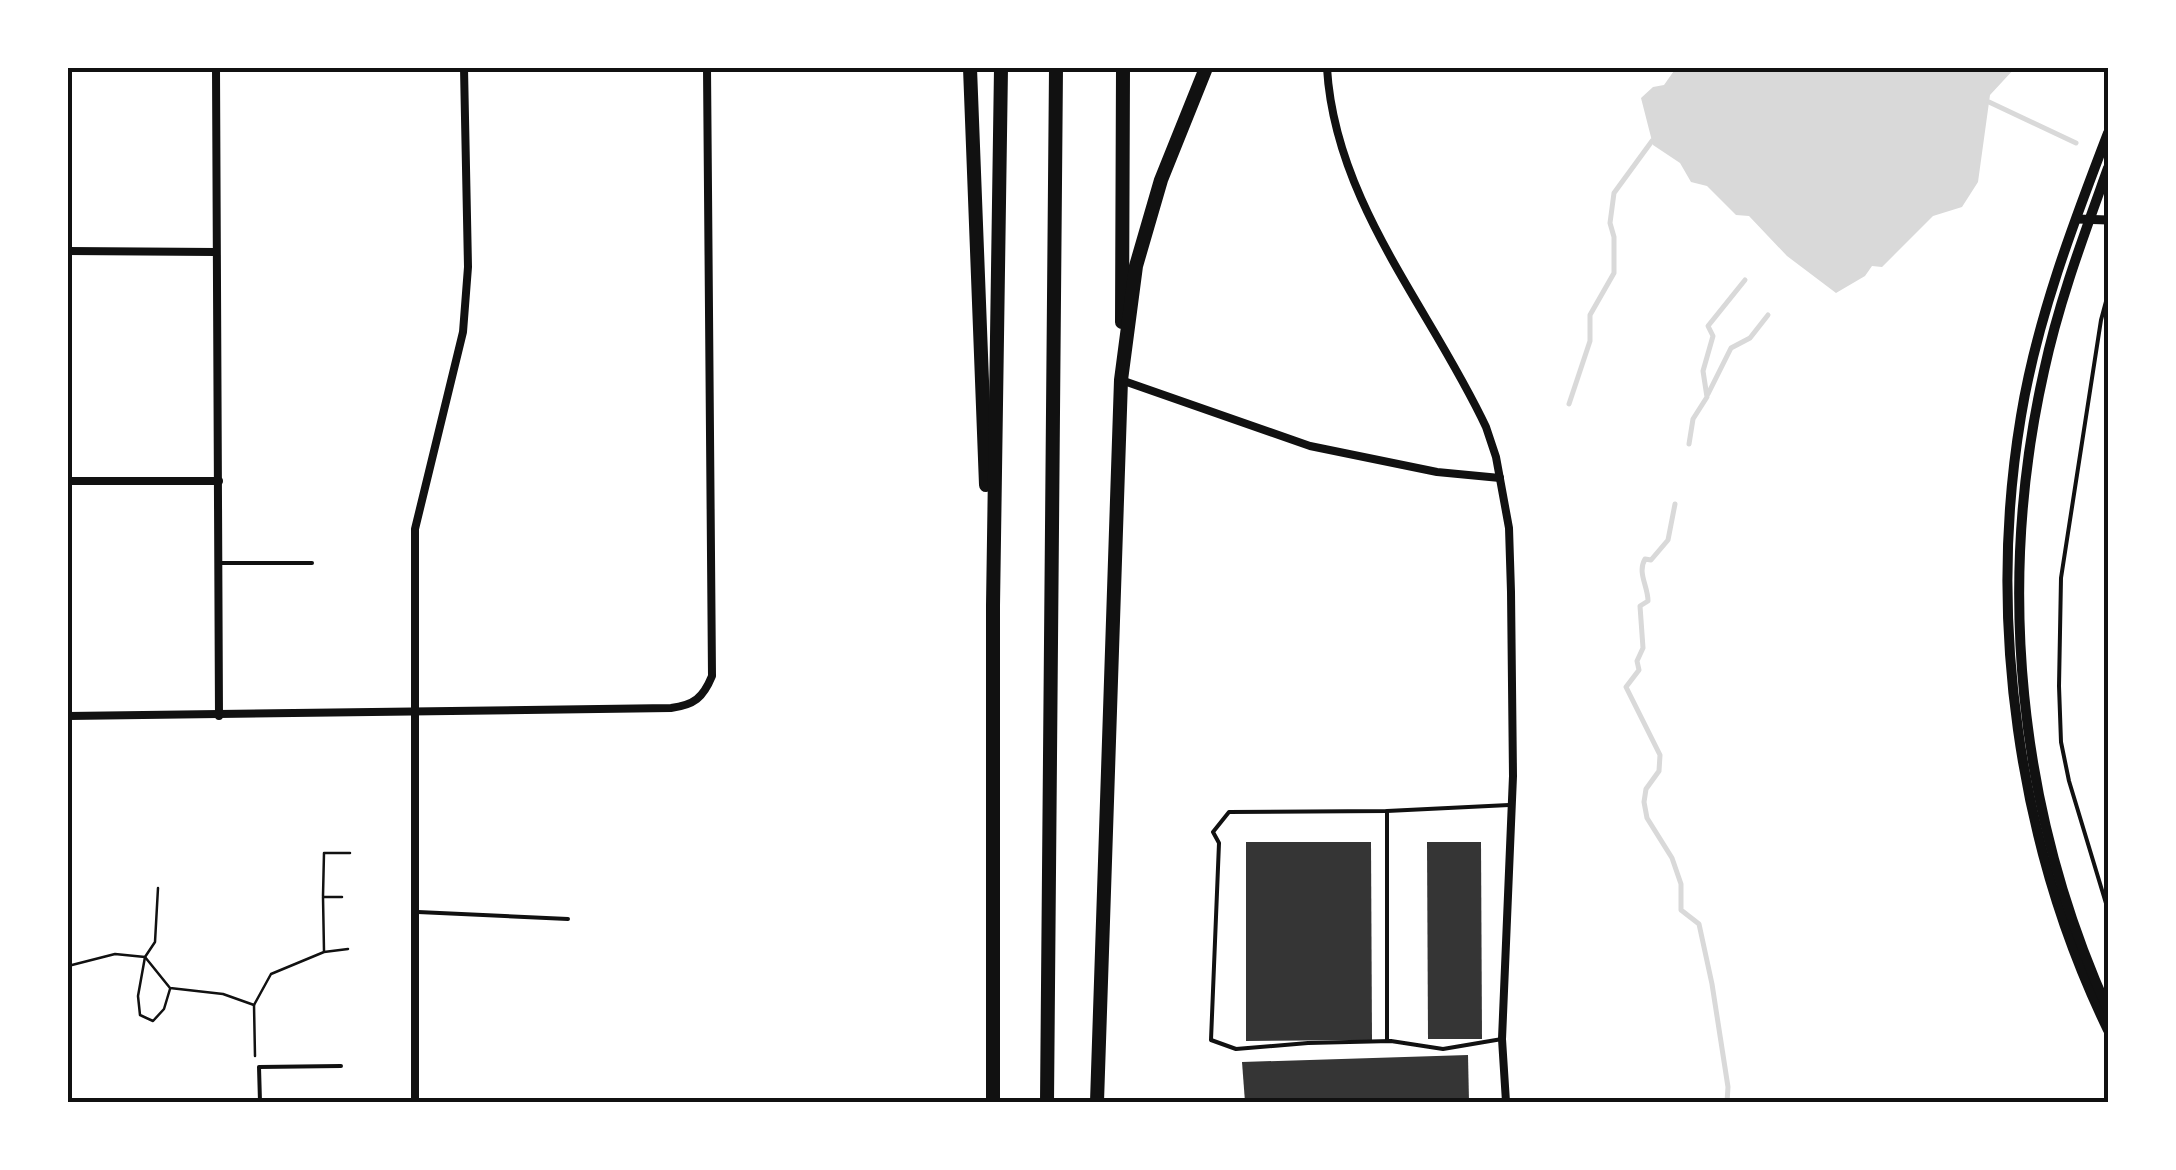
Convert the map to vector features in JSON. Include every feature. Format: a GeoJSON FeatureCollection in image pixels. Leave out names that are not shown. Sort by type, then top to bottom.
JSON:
{"type":"FeatureCollection","features":[{"type":"Feature","properties":{"kind":"highway"},"geometry":{"type":"LineString","coordinates":[[970,68],[978,334],[993,606]]}},
{"type":"Feature","properties":{"kind":"highway"},"geometry":{"type":"LineString","coordinates":[[994,1102],[993,606],[1001,68]]}},
{"type":"Feature","properties":{"kind":"highway"},"geometry":{"type":"LineString","coordinates":[[1047,1102],[1056,68]]}},
{"type":"Feature","properties":{"kind":"highway"},"geometry":{"type":"LineString","coordinates":[[1097,1102],[1121,380],[1124,68]]}},
{"type":"Feature","properties":{"kind":"highway"},"geometry":{"type":"LineString","coordinates":[[1121,380],[1136,266],[1161,180],[1206,68]]}},
{"type":"Feature","properties":{"kind":"main road"},"geometry":{"type":"LineString","coordinates":[[2108,133],[2046,308],[2021,414],[2010,544],[2010,652],[2019,735],[2035,820],[2054,894],[2108,1030]]}},
{"type":"Feature","properties":{"kind":"main road"},"geometry":{"type":"LineString","coordinates":[[2108,170],[2059,312],[2031,435],[2018,593],[2028,733],[2044,819],[2065,895],[2108,1010]]}},
{"type":"Feature","properties":{"kind":"street"},"geometry":{"type":"LineString","coordinates":[[216,68],[219,716]]}},
{"type":"Feature","properties":{"kind":"street"},"geometry":{"type":"LineString","coordinates":[[415,1102],[416,529],[420,499],[458,364],[466,301],[464,68]]}},
{"type":"Feature","properties":{"kind":"street"},"geometry":{"type":"LineString","coordinates":[[68,716],[671,708],[698,700],[712,676],[707,68]]}},
{"type":"Feature","properties":{"kind":"street"},"geometry":{"type":"LineString","coordinates":[[1326,68],[1339,132],[1370,219],[1475,404],[1496,457],[1509,528],[1514,685],[1502,1039],[1506,1102]]}},
{"type":"Feature","properties":{"kind":"street"},"geometry":{"type":"LineString","coordinates":[[2078,219],[2108,220]]}},
{"type":"Feature","properties":{"kind":"street"},"geometry":{"type":"LineString","coordinates":[[68,251],[216,252]]}},
{"type":"Feature","properties":{"kind":"street"},"geometry":{"type":"LineString","coordinates":[[1121,380],[1310,446],[1437,472],[1500,478]]}},
{"type":"Feature","properties":{"kind":"street"},"geometry":{"type":"LineString","coordinates":[[68,482],[219,482]]}},
{"type":"Feature","properties":{"kind":"lane"},"geometry":{"type":"LineString","coordinates":[[2108,294],[2063,561],[2060,686],[2061,742],[2069,782],[2108,910]]}},
{"type":"Feature","properties":{"kind":"lane"},"geometry":{"type":"LineString","coordinates":[[219,563],[312,563]]}},
{"type":"Feature","properties":{"kind":"lane"},"geometry":{"type":"LineString","coordinates":[[1502,1039],[1443,1049],[1387,1042],[1308,1042],[1236,1049],[1211,1040],[1219,843],[1213,832],[1229,812],[1510,805]]}},
{"type":"Feature","properties":{"kind":"lane"},"geometry":{"type":"LineString","coordinates":[[1387,811],[1387,1042]]}},
{"type":"Feature","properties":{"kind":"lane"},"geometry":{"type":"LineString","coordinates":[[414,912],[568,919]]}},
{"type":"Feature","properties":{"kind":"lane"},"geometry":{"type":"LineString","coordinates":[[260,1102],[258,1067],[342,1066]]}},
{"type":"Feature","properties":{"kind":"path"},"geometry":{"type":"LineString","coordinates":[[324,952],[324,853],[350,854]]}},
{"type":"Feature","properties":{"kind":"path"},"geometry":{"type":"LineString","coordinates":[[158,888],[155,942],[146,958],[138,996],[140,1014],[152,1021],[164,1008],[170,988]]}},
{"type":"Feature","properties":{"kind":"path"},"geometry":{"type":"LineString","coordinates":[[323,897],[342,897]]}},
{"type":"Feature","properties":{"kind":"path"},"geometry":{"type":"LineString","coordinates":[[258,1067],[254,1053],[254,1005],[271,974],[324,952],[348,949]]}},
{"type":"Feature","properties":{"kind":"path"},"geometry":{"type":"LineString","coordinates":[[68,966],[115,954],[146,958],[170,988],[223,994],[254,1005]]}},
{"type":"Feature","properties":{"kind":"shaded area"},"geometry":{"type":"Polygon","coordinates":[[[1676,68],[2015,68],[1990,95],[1978,182],[1962,207],[1933,216],[1882,267],[1872,266],[1865,276],[1836,293],[1787,256],[1749,216],[1736,215],[1707,186],[1691,182],[1680,163],[1653,145],[1641,98],[1653,87],[1664,85],[1676,68]]]}},
{"type":"Feature","properties":{"kind":"building"},"geometry":{"type":"Polygon","coordinates":[[[1246,842],[1371,842],[1372,1040],[1246,1041],[1246,842]]]}},
{"type":"Feature","properties":{"kind":"building"},"geometry":{"type":"Polygon","coordinates":[[[1427,842],[1481,842],[1482,1039],[1428,1039],[1427,842]]]}},
{"type":"Feature","properties":{"kind":"building"},"geometry":{"type":"Polygon","coordinates":[[[1468,1055],[1469,1102],[1245,1102],[1242,1062],[1468,1055]]]}},
{"type":"Feature","properties":{"kind":"waterway"},"geometry":{"type":"LineString","coordinates":[[1989,102],[2076,143]]}},
{"type":"Feature","properties":{"kind":"waterway"},"geometry":{"type":"LineString","coordinates":[[1569,404],[1590,341],[1590,315],[1614,273],[1610,223],[1614,193],[1652,141]]}},
{"type":"Feature","properties":{"kind":"waterway"},"geometry":{"type":"LineString","coordinates":[[1689,444],[1693,419],[1707,397],[1703,371],[1713,336],[1708,326],[1745,280]]}},
{"type":"Feature","properties":{"kind":"waterway"},"geometry":{"type":"LineString","coordinates":[[1708,394],[1731,348],[1750,338],[1768,315]]}},
{"type":"Feature","properties":{"kind":"waterway"},"geometry":{"type":"LineString","coordinates":[[1675,504],[1668,540],[1643,564],[1648,601],[1640,606],[1643,648],[1637,661],[1639,670],[1626,687],[1660,755],[1659,771],[1646,789],[1647,818],[1672,858],[1681,884],[1681,910],[1699,924],[1712,984],[1727,1102]]}}]}
